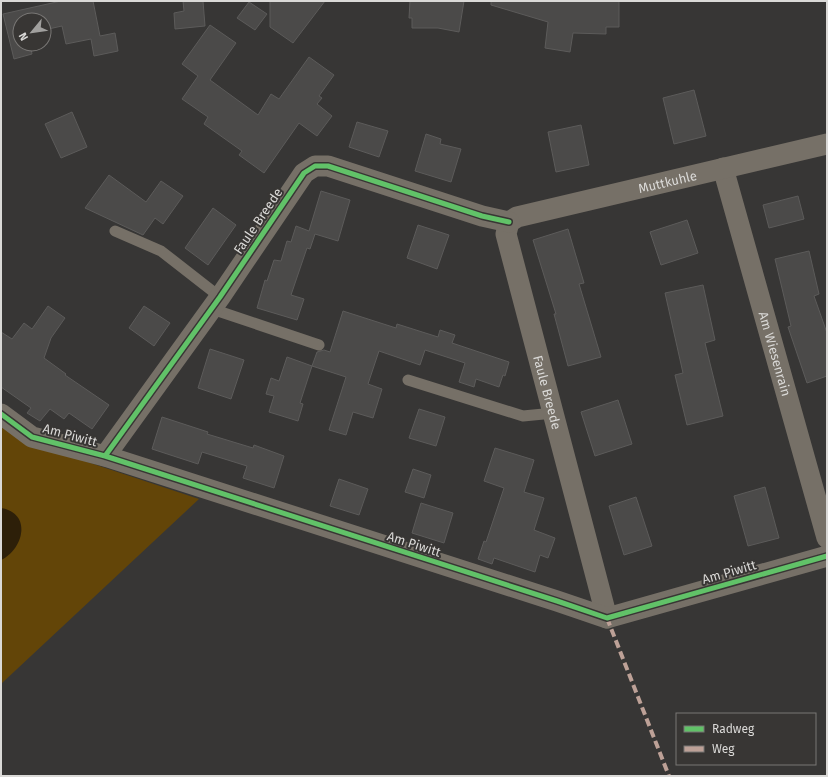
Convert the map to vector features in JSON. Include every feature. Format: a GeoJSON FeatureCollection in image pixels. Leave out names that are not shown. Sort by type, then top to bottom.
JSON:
{"type":"FeatureCollection","features":[{"type":"Feature","properties":{"kind":"street","name":"Muttkuhle"},"geometry":{"type":"LineString","coordinates":[[509,222],[517,217],[827,144]]}},
{"type":"Feature","properties":{"kind":"street","name":"Faule Breede"},"geometry":{"type":"LineString","coordinates":[[105,456],[216,303],[304,173],[315,166],[328,166],[482,216],[509,222],[506,234],[607,618]]}},
{"type":"Feature","properties":{"kind":"street","name":"Am Wiesenrain"},"geometry":{"type":"LineString","coordinates":[[723,168],[827,538]]}},
{"type":"Feature","properties":{"kind":"street","name":"Am Piwitt"},"geometry":{"type":"LineString","coordinates":[[1,414],[32,436],[105,456],[549,598],[607,618],[827,556]]}},
{"type":"Feature","properties":{"kind":"lane"},"geometry":{"type":"LineString","coordinates":[[115,231],[161,251],[216,303],[319,345]]}},
{"type":"Feature","properties":{"kind":"lane"},"geometry":{"type":"LineString","coordinates":[[408,380],[523,416],[554,413]]}},
{"type":"Feature","properties":{"kind":"shaded area"},"geometry":{"type":"Polygon","coordinates":[[[1,424],[27,442],[199,499],[1,684],[1,424]]]}},
{"type":"Feature","properties":{"kind":"shaded area"},"geometry":{"type":"Polygon","coordinates":[[[1,508],[11,511],[17,517],[21,524],[21,532],[15,548],[9,555],[1,560],[1,508]]]}},
{"type":"Feature","properties":{"kind":"building"},"geometry":{"type":"Polygon","coordinates":[[[61,1],[93,1],[100,36],[115,33],[118,51],[94,56],[91,39],[66,44],[62,26],[52,28],[52,12],[12,12],[12,51],[3,14],[61,1]]]}},
{"type":"Feature","properties":{"kind":"building"},"geometry":{"type":"Polygon","coordinates":[[[183,1],[203,1],[205,26],[175,29],[174,13],[184,11],[183,1]]]}},
{"type":"Feature","properties":{"kind":"building"},"geometry":{"type":"Polygon","coordinates":[[[270,1],[325,1],[293,43],[270,27],[270,1]]]}},
{"type":"Feature","properties":{"kind":"building"},"geometry":{"type":"Polygon","coordinates":[[[410,1],[464,1],[459,32],[438,28],[412,28],[412,18],[409,18],[410,1]]]}},
{"type":"Feature","properties":{"kind":"building"},"geometry":{"type":"Polygon","coordinates":[[[491,1],[619,1],[619,27],[606,27],[606,34],[573,33],[570,52],[545,48],[548,22],[491,5],[491,1]]]}},
{"type":"Feature","properties":{"kind":"building"},"geometry":{"type":"Polygon","coordinates":[[[249,2],[267,14],[255,30],[237,18],[249,2]]]}},
{"type":"Feature","properties":{"kind":"building"},"geometry":{"type":"Polygon","coordinates":[[[210,25],[236,43],[210,80],[258,115],[271,94],[279,99],[309,57],[334,75],[319,96],[322,98],[317,104],[332,116],[317,136],[299,123],[264,173],[239,155],[242,151],[204,124],[208,117],[182,99],[198,76],[182,64],[210,25]]]}},
{"type":"Feature","properties":{"kind":"building"},"geometry":{"type":"Polygon","coordinates":[[[12,52],[32,52],[32,54],[14,59],[12,52]]]}},
{"type":"Feature","properties":{"kind":"building"},"geometry":{"type":"Polygon","coordinates":[[[694,90],[706,136],[674,144],[663,98],[694,90]]]}},
{"type":"Feature","properties":{"kind":"building"},"geometry":{"type":"Polygon","coordinates":[[[72,112],[87,147],[61,158],[45,124],[72,112]]]}},
{"type":"Feature","properties":{"kind":"building"},"geometry":{"type":"Polygon","coordinates":[[[357,122],[388,131],[379,157],[349,147],[357,122]]]}},
{"type":"Feature","properties":{"kind":"building"},"geometry":{"type":"Polygon","coordinates":[[[581,125],[589,165],[556,172],[548,132],[581,125]]]}},
{"type":"Feature","properties":{"kind":"building"},"geometry":{"type":"Polygon","coordinates":[[[426,134],[441,139],[440,144],[461,149],[451,182],[415,171],[426,134]]]}},
{"type":"Feature","properties":{"kind":"building"},"geometry":{"type":"Polygon","coordinates":[[[109,175],[146,202],[161,181],[183,196],[163,224],[155,218],[143,235],[85,208],[109,175]]]}},
{"type":"Feature","properties":{"kind":"building"},"geometry":{"type":"Polygon","coordinates":[[[321,191],[350,200],[338,241],[315,234],[310,249],[307,248],[291,295],[304,299],[297,320],[257,308],[265,280],[267,281],[274,260],[281,261],[287,241],[291,242],[296,226],[309,231],[321,191]]]}},
{"type":"Feature","properties":{"kind":"building"},"geometry":{"type":"Polygon","coordinates":[[[798,196],[804,219],[769,228],[763,205],[798,196]]]}},
{"type":"Feature","properties":{"kind":"building"},"geometry":{"type":"Polygon","coordinates":[[[213,208],[236,225],[208,265],[185,248],[213,208]]]}},
{"type":"Feature","properties":{"kind":"building"},"geometry":{"type":"Polygon","coordinates":[[[687,220],[698,253],[661,265],[650,232],[687,220]]]}},
{"type":"Feature","properties":{"kind":"building"},"geometry":{"type":"Polygon","coordinates":[[[418,225],[449,235],[437,269],[407,258],[418,225]]]}},
{"type":"Feature","properties":{"kind":"building"},"geometry":{"type":"Polygon","coordinates":[[[568,229],[584,283],[579,284],[601,357],[568,366],[554,314],[556,314],[533,240],[568,229]]]}},
{"type":"Feature","properties":{"kind":"building"},"geometry":{"type":"Polygon","coordinates":[[[809,251],[819,294],[814,296],[827,333],[827,376],[807,383],[788,327],[791,326],[775,259],[809,251]]]}},
{"type":"Feature","properties":{"kind":"building"},"geometry":{"type":"Polygon","coordinates":[[[703,285],[715,340],[705,343],[723,416],[687,425],[675,375],[683,373],[665,293],[703,285]]]}},
{"type":"Feature","properties":{"kind":"building"},"geometry":{"type":"Polygon","coordinates":[[[48,306],[65,318],[51,338],[44,358],[66,374],[65,375],[109,405],[92,429],[69,413],[64,419],[50,409],[40,421],[27,413],[31,408],[1,387],[1,332],[12,339],[24,323],[32,329],[48,306]]]}},
{"type":"Feature","properties":{"kind":"building"},"geometry":{"type":"Polygon","coordinates":[[[144,306],[170,323],[154,346],[129,328],[144,306]]]}},
{"type":"Feature","properties":{"kind":"building"},"geometry":{"type":"Polygon","coordinates":[[[343,311],[396,328],[397,324],[438,337],[440,330],[455,335],[452,343],[509,362],[505,376],[503,375],[499,387],[476,379],[474,387],[459,382],[465,363],[425,350],[420,365],[379,351],[368,384],[382,389],[373,418],[353,412],[346,435],[329,430],[346,377],[312,366],[317,352],[324,350],[330,352],[343,311]]]}},
{"type":"Feature","properties":{"kind":"building"},"geometry":{"type":"Polygon","coordinates":[[[210,349],[244,360],[231,399],[198,388],[210,349]]]}},
{"type":"Feature","properties":{"kind":"building"},"geometry":{"type":"Polygon","coordinates":[[[287,357],[312,366],[300,403],[303,404],[298,421],[269,412],[274,396],[266,394],[271,378],[279,381],[287,357]]]}},
{"type":"Feature","properties":{"kind":"building"},"geometry":{"type":"Polygon","coordinates":[[[618,400],[632,444],[595,456],[581,412],[618,400]]]}},
{"type":"Feature","properties":{"kind":"building"},"geometry":{"type":"Polygon","coordinates":[[[419,409],[445,417],[436,446],[409,438],[419,409]]]}},
{"type":"Feature","properties":{"kind":"building"},"geometry":{"type":"Polygon","coordinates":[[[162,417],[208,432],[207,434],[253,448],[254,445],[284,456],[274,488],[243,478],[247,466],[202,452],[198,464],[152,449],[162,417]]]}},
{"type":"Feature","properties":{"kind":"building"},"geometry":{"type":"Polygon","coordinates":[[[495,448],[534,460],[524,492],[544,498],[534,530],[555,538],[548,558],[540,555],[535,572],[494,558],[492,564],[478,559],[484,541],[486,542],[504,488],[484,481],[495,448]]]}},
{"type":"Feature","properties":{"kind":"building"},"geometry":{"type":"Polygon","coordinates":[[[413,469],[431,475],[424,498],[405,492],[413,469]]]}},
{"type":"Feature","properties":{"kind":"building"},"geometry":{"type":"Polygon","coordinates":[[[339,479],[368,489],[359,515],[330,506],[339,479]]]}},
{"type":"Feature","properties":{"kind":"building"},"geometry":{"type":"Polygon","coordinates":[[[765,487],[779,538],[748,546],[734,496],[765,487]]]}},
{"type":"Feature","properties":{"kind":"building"},"geometry":{"type":"Polygon","coordinates":[[[636,497],[652,546],[624,555],[609,506],[636,497]]]}},
{"type":"Feature","properties":{"kind":"building"},"geometry":{"type":"Polygon","coordinates":[[[421,503],[453,513],[444,543],[412,533],[421,503]]]}},
{"type":"Feature","properties":{"kind":"marked path"},"geometry":{"type":"LineString","coordinates":[[607,618],[669,776]]}},
{"type":"Feature","properties":{"kind":"cycle path"},"geometry":{"type":"LineString","coordinates":[[105,456],[220,297],[304,173],[315,166],[328,166],[482,216],[509,222]]}},
{"type":"Feature","properties":{"kind":"cycle path"},"geometry":{"type":"LineString","coordinates":[[1,414],[32,437],[105,456],[607,618],[827,556]]}}]}
